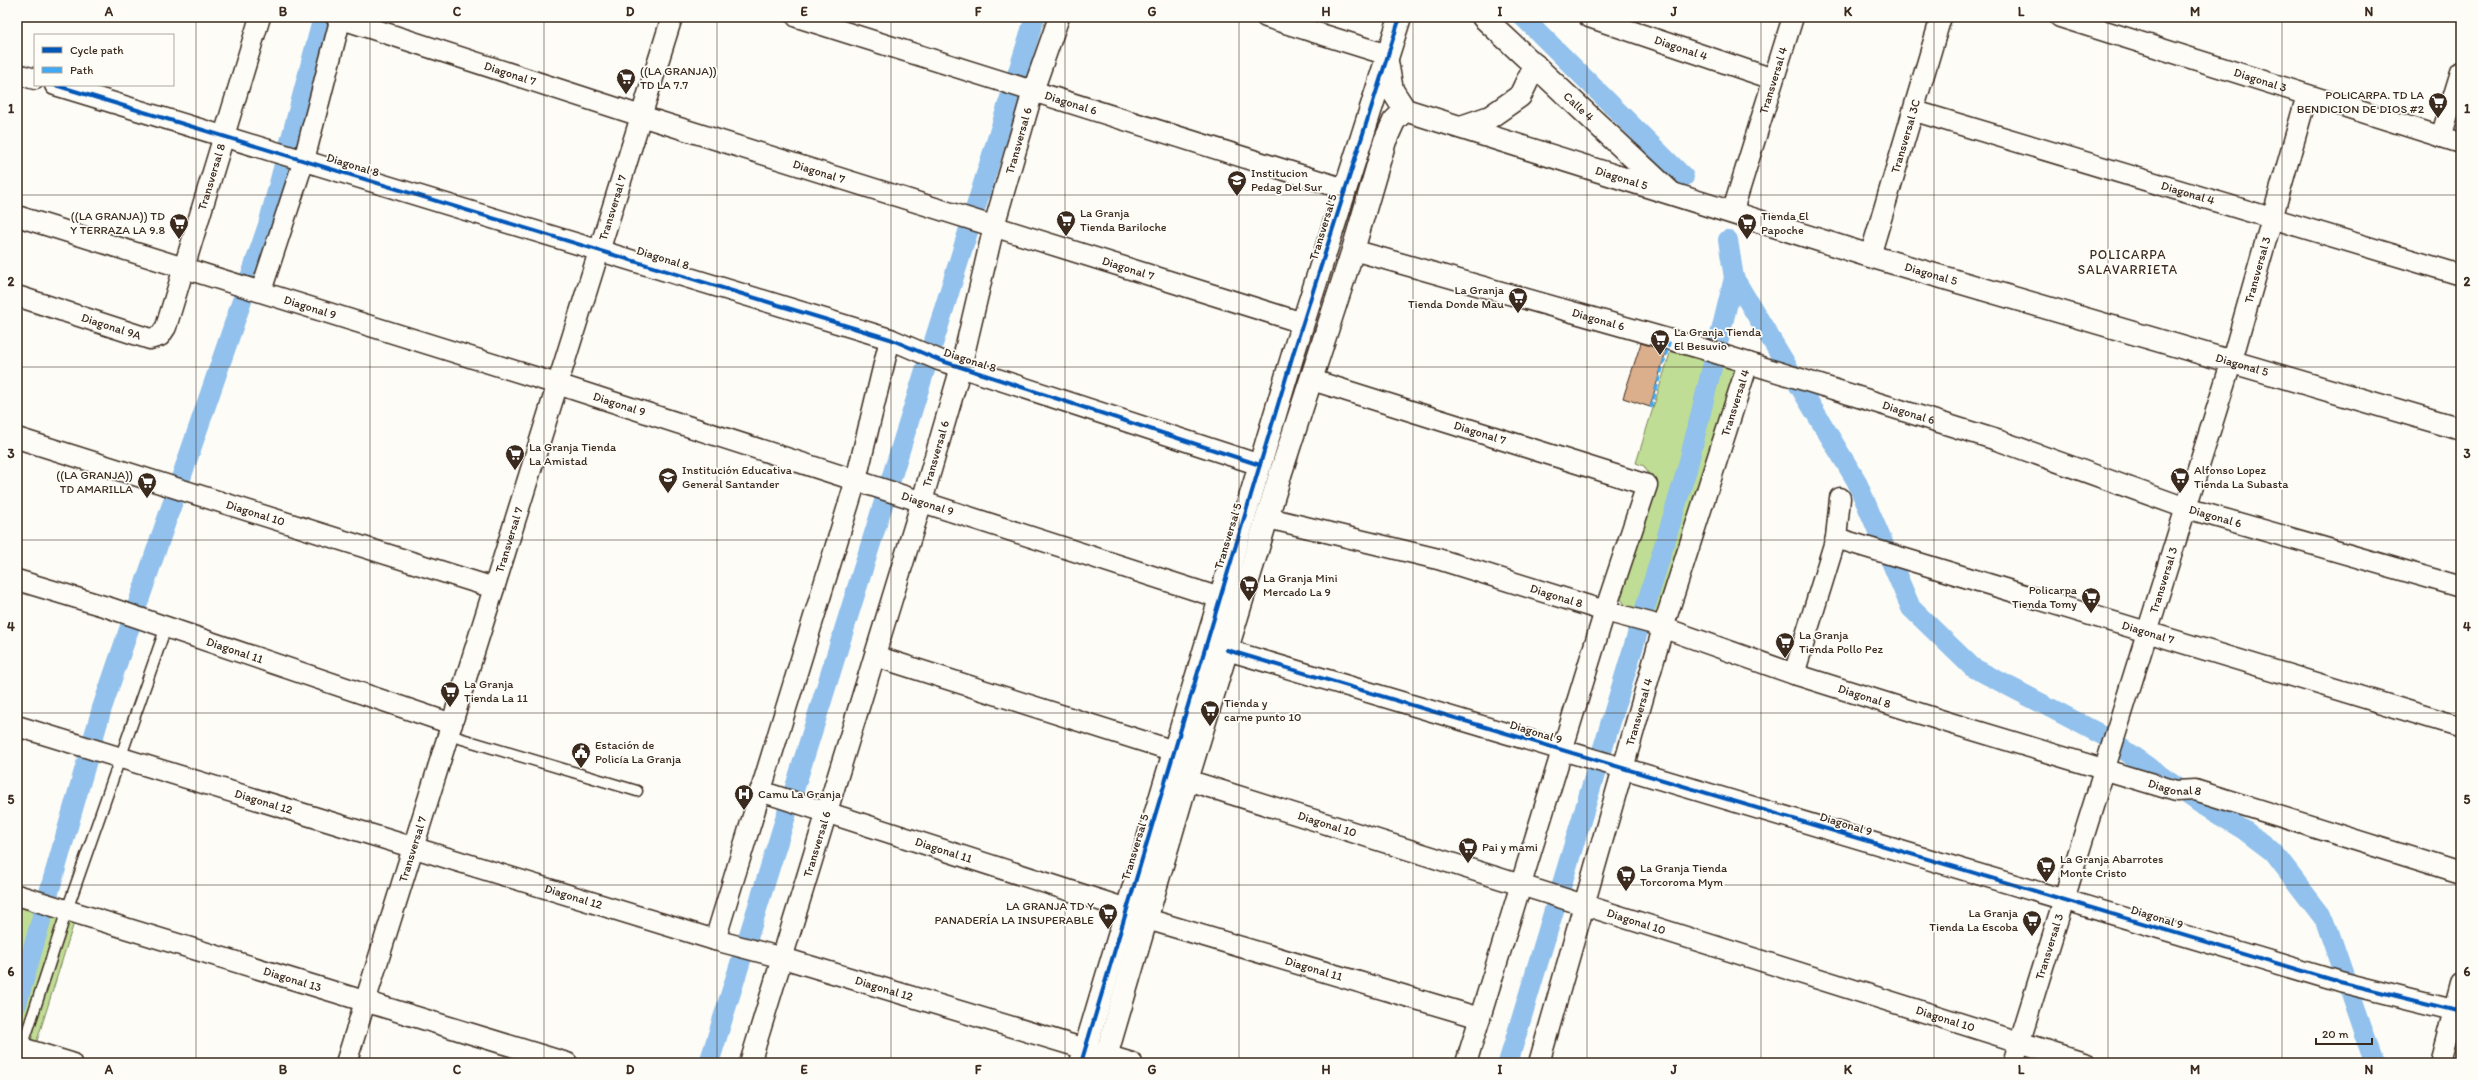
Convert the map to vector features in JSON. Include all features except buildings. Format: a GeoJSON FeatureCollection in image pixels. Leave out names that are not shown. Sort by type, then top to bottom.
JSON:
{"type":"FeatureCollection","features":[{"type":"Feature","properties":{"kind":"street","name":"Transversal 8"},"geometry":{"type":"LineString","coordinates":[[186,268],[223,136],[260,17]]}},
{"type":"Feature","properties":{"kind":"street","name":"Transversal 7"},"geometry":{"type":"LineString","coordinates":[[346,1063],[672,17]]}},
{"type":"Feature","properties":{"kind":"street","name":"Diagonal 6"},"geometry":{"type":"LineString","coordinates":[[797,17],[1345,189]]}},
{"type":"Feature","properties":{"kind":"street","name":"Transversal 6"},"geometry":{"type":"LineString","coordinates":[[750,1063],[777,956],[828,812],[875,656],[917,500],[961,367],[990,224],[1026,89],[1059,17]]}},
{"type":"Feature","properties":{"kind":"street","name":"Calle 4"},"geometry":{"type":"LineString","coordinates":[[1483,17],[1680,197]]}},
{"type":"Feature","properties":{"kind":"street","name":"Diagonal 4"},"geometry":{"type":"LineString","coordinates":[[1589,17],[1773,79]]}},
{"type":"Feature","properties":{"kind":"street","name":"Transversal 4"},"geometry":{"type":"LineString","coordinates":[[1723,210],[1773,79],[1793,17]]}},
{"type":"Feature","properties":{"kind":"street","name":"Transversal 3C"},"geometry":{"type":"LineString","coordinates":[[1870,256],[1915,111],[1941,17]]}},
{"type":"Feature","properties":{"kind":"street","name":"Diagonal 3"},"geometry":{"type":"LineString","coordinates":[[2060,17],[2086,21],[2307,95],[2461,143]]}},
{"type":"Feature","properties":{"kind":"street","name":"Diagonal 7"},"geometry":{"type":"LineString","coordinates":[[339,18],[641,116],[1303,323]]}},
{"type":"Feature","properties":{"kind":"street"},"geometry":{"type":"LineString","coordinates":[[257,290],[302,160],[339,18]]}},
{"type":"Feature","properties":{"kind":"street"},"geometry":{"type":"LineString","coordinates":[[1106,1059],[1187,780],[1353,250],[1385,141],[1394,121],[1405,110],[1392,90],[1387,57],[1276,19]]}},
{"type":"Feature","properties":{"kind":"street","name":"Transversal 5"},"geometry":{"type":"LineString","coordinates":[[1083,1056],[1303,323],[1387,57],[1402,20]]}},
{"type":"Feature","properties":{"kind":"street"},"geometry":{"type":"LineString","coordinates":[[1461,127],[1490,117],[1520,96],[1535,65]]}},
{"type":"Feature","properties":{"kind":"street"},"geometry":{"type":"LineString","coordinates":[[2441,137],[2461,72]]}},
{"type":"Feature","properties":{"kind":"street"},"geometry":{"type":"LineString","coordinates":[[17,74],[34,79]]}},
{"type":"Feature","properties":{"kind":"street","name":"Diagonal 8"},"geometry":{"type":"LineString","coordinates":[[58,86],[599,249],[890,339],[939,360],[1260,465]]}},
{"type":"Feature","properties":{"kind":"street","name":"Transversal 3"},"geometry":{"type":"LineString","coordinates":[[2013,1063],[2232,360],[2307,95]]}},
{"type":"Feature","properties":{"kind":"street","name":"Diagonal 5"},"geometry":{"type":"LineString","coordinates":[[1405,110],[1870,256],[2232,360],[2461,429]]}},
{"type":"Feature","properties":{"kind":"street","name":"Diagonal 4"},"geometry":{"type":"LineString","coordinates":[[1915,111],[2461,275]]}},
{"type":"Feature","properties":{"kind":"street","name":"Diagonal 9"},"geometry":{"type":"LineString","coordinates":[[17,216],[557,384],[1220,598]]}},
{"type":"Feature","properties":{"kind":"street","name":"Diagonal 6"},"geometry":{"type":"LineString","coordinates":[[1353,250],[1704,349],[1748,364],[2000,441],[2186,508],[2461,587]]}},
{"type":"Feature","properties":{"kind":"street","name":"Diagonal 9A"},"geometry":{"type":"LineString","coordinates":[[17,296],[150,339],[160,336],[166,327],[186,268]]}},
{"type":"Feature","properties":{"kind":"street"},"geometry":{"type":"LineString","coordinates":[[715,940],[760,791],[863,483],[890,339]]}},
{"type":"Feature","properties":{"kind":"street","name":"Transversal 4"},"geometry":{"type":"LineString","coordinates":[[1539,1063],[1578,902],[1619,767],[1657,626],[1748,364]]}},
{"type":"Feature","properties":{"kind":"street","name":"Diagonal 7"},"geometry":{"type":"LineString","coordinates":[[1312,380],[1647,485],[1612,613]]}},
{"type":"Feature","properties":{"kind":"street","name":"Diagonal 10"},"geometry":{"type":"LineString","coordinates":[[17,438],[494,588]]}},
{"type":"Feature","properties":{"kind":"street"},"geometry":{"type":"LineString","coordinates":[[1794,674],[1836,538],[1840,498]]}},
{"type":"Feature","properties":{"kind":"street","name":"Diagonal 8"},"geometry":{"type":"LineString","coordinates":[[1268,518],[1438,559],[1657,626],[1794,674],[2107,762],[2185,790],[2461,873]]}},
{"type":"Feature","properties":{"kind":"street","name":"Diagonal 7"},"geometry":{"type":"LineString","coordinates":[[1836,538],[2461,727]]}},
{"type":"Feature","properties":{"kind":"street","name":"Diagonal 11"},"geometry":{"type":"LineString","coordinates":[[17,580],[110,608],[166,627],[450,730]]}},
{"type":"Feature","properties":{"kind":"street"},"geometry":{"type":"LineString","coordinates":[[1466,1063],[1480,1018],[1527,887],[1612,613]]}},
{"type":"Feature","properties":{"kind":"street","name":"Diagonal 9"},"geometry":{"type":"LineString","coordinates":[[1227,650],[2340,982],[2394,994],[2457,1011]]}},
{"type":"Feature","properties":{"kind":"street"},"geometry":{"type":"LineString","coordinates":[[875,656],[1174,751]]}},
{"type":"Feature","properties":{"kind":"street","name":"Diagonal 12"},"geometry":{"type":"LineString","coordinates":[[17,726],[715,940],[777,956],[1083,1056],[1132,1063]]}},
{"type":"Feature","properties":{"kind":"street","name":"Diagonal 10"},"geometry":{"type":"LineString","coordinates":[[1187,780],[2086,1063]]}},
{"type":"Feature","properties":{"kind":"street","name":"Diagonal 11"},"geometry":{"type":"LineString","coordinates":[[760,791],[1127,909]]}},
{"type":"Feature","properties":{"kind":"street","name":"Diagonal 13"},"geometry":{"type":"LineString","coordinates":[[25,897],[567,1063]]}},
{"type":"Feature","properties":{"kind":"street","name":"Diagonal 11"},"geometry":{"type":"LineString","coordinates":[[1147,919],[1480,1018]]}},
{"type":"Feature","properties":{"kind":"street"},"geometry":{"type":"LineString","coordinates":[[2440,1063],[2457,1011],[2461,984]]}},
{"type":"Feature","properties":{"kind":"street"},"geometry":{"type":"LineString","coordinates":[[20,1056],[71,1063]]}},
{"type":"Feature","properties":{"kind":"lane"},"geometry":{"type":"LineString","coordinates":[[20,1056],[61,908],[120,757],[166,627]]}},
{"type":"Feature","properties":{"kind":"lane"},"geometry":{"type":"LineString","coordinates":[[450,730],[637,791]]}},
{"type":"Feature","properties":{"kind":"green space"},"geometry":{"type":"Polygon","coordinates":[[[1671,350],[1738,369],[1667,613],[1651,618],[1629,611],[1620,597],[1652,480],[1644,466],[1636,463],[1671,350]]]}},
{"type":"Feature","properties":{"kind":"green space"},"geometry":{"type":"Polygon","coordinates":[[[17,895],[77,913],[30,1063],[17,1063],[17,895]]]}},
{"type":"Feature","properties":{"kind":"waterway"},"geometry":{"type":"LineString","coordinates":[[17,1004],[102,708],[268,225],[323,17]]}},
{"type":"Feature","properties":{"kind":"waterway"},"geometry":{"type":"LineString","coordinates":[[709,1063],[1035,17]]}},
{"type":"Feature","properties":{"kind":"waterway"},"geometry":{"type":"LineString","coordinates":[[1523,17],[1684,177]]}},
{"type":"Feature","properties":{"kind":"waterway"},"geometry":{"type":"LineString","coordinates":[[1728,240],[1734,278],[1856,480],[1911,608],[1972,667],[2104,736],[2201,804],[2244,830],[2273,852],[2325,920],[2374,1063]]}},
{"type":"Feature","properties":{"kind":"waterway"},"geometry":{"type":"LineString","coordinates":[[1508,1063],[1687,469],[1734,278]]}},
{"type":"Feature","properties":{"kind":"marked path"},"geometry":{"type":"LineString","coordinates":[[1651,408],[1670,340]]}},
{"type":"Feature","properties":{"kind":"cycle path"},"geometry":{"type":"LineString","coordinates":[[1081,1063],[1294,351],[1400,17]]}},
{"type":"Feature","properties":{"kind":"cycle path"},"geometry":{"type":"LineString","coordinates":[[58,86],[890,339],[939,360],[1260,465]]}},
{"type":"Feature","properties":{"kind":"cycle path"},"geometry":{"type":"LineString","coordinates":[[1227,650],[2340,982],[2461,1012]]}},
{"type":"Feature","properties":{"kind":"place","name":"((LA GRANJA)) TD LA 7.7"},"geometry":{"type":"Point","coordinates":[626,95]}},
{"type":"Feature","properties":{"kind":"place","name":"POLICARPA. TD LA BENDICION DE DIOS #2"},"geometry":{"type":"Point","coordinates":[2438,119]}},
{"type":"Feature","properties":{"kind":"place","name":"Institucion Pedag Del Sur"},"geometry":{"type":"Point","coordinates":[1237,197]}},
{"type":"Feature","properties":{"kind":"place","name":"La Granja Tienda Bariloche"},"geometry":{"type":"Point","coordinates":[1066,237]}},
{"type":"Feature","properties":{"kind":"place","name":"((LA GRANJA)) TD Y TERRAZA LA 9.8"},"geometry":{"type":"Point","coordinates":[179,240]}},
{"type":"Feature","properties":{"kind":"place","name":"Tienda El Papoche"},"geometry":{"type":"Point","coordinates":[1747,240]}},
{"type":"Feature","properties":{"kind":"place","name":"La Granja Tienda Donde Mau"},"geometry":{"type":"Point","coordinates":[1518,314]}},
{"type":"Feature","properties":{"kind":"place","name":"La Granja Tienda El Besuvio"},"geometry":{"type":"Point","coordinates":[1660,356]}},
{"type":"Feature","properties":{"kind":"place","name":"La Granja Tienda La Amistad"},"geometry":{"type":"Point","coordinates":[515,471]}},
{"type":"Feature","properties":{"kind":"place","name":"Institución Educativa General Santander"},"geometry":{"type":"Point","coordinates":[668,494]}},
{"type":"Feature","properties":{"kind":"place","name":"Alfonso Lopez Tienda La Subasta"},"geometry":{"type":"Point","coordinates":[2180,494]}},
{"type":"Feature","properties":{"kind":"place","name":"((LA GRANJA)) TD AMARILLA"},"geometry":{"type":"Point","coordinates":[147,499]}},
{"type":"Feature","properties":{"kind":"place","name":"La Granja Mini Mercado La 9"},"geometry":{"type":"Point","coordinates":[1249,602]}},
{"type":"Feature","properties":{"kind":"place","name":"Policarpa Tienda Tomy"},"geometry":{"type":"Point","coordinates":[2091,614]}},
{"type":"Feature","properties":{"kind":"place","name":"La Granja Tienda Pollo Pez"},"geometry":{"type":"Point","coordinates":[1785,659]}},
{"type":"Feature","properties":{"kind":"place","name":"La Granja Tienda La 11"},"geometry":{"type":"Point","coordinates":[450,708]}},
{"type":"Feature","properties":{"kind":"place","name":"Tienda y carne punto 10"},"geometry":{"type":"Point","coordinates":[1210,727]}},
{"type":"Feature","properties":{"kind":"place","name":"Estación de Policía La Granja"},"geometry":{"type":"Point","coordinates":[581,769]}},
{"type":"Feature","properties":{"kind":"place","name":"Camu La Granja"},"geometry":{"type":"Point","coordinates":[744,811]}},
{"type":"Feature","properties":{"kind":"place","name":"Pai y mami"},"geometry":{"type":"Point","coordinates":[1468,864]}},
{"type":"Feature","properties":{"kind":"place","name":"La Granja Abarrotes Monte Cristo"},"geometry":{"type":"Point","coordinates":[2046,883]}},
{"type":"Feature","properties":{"kind":"place","name":"La Granja Tienda Torcoroma Mym"},"geometry":{"type":"Point","coordinates":[1626,892]}},
{"type":"Feature","properties":{"kind":"place","name":"LA GRANJA TD Y PANADERÍA LA INSUPERABLE"},"geometry":{"type":"Point","coordinates":[1108,930]}},
{"type":"Feature","properties":{"kind":"place","name":"La Granja Tienda La Escoba"},"geometry":{"type":"Point","coordinates":[2032,937]}},
{"type":"Feature","properties":{"kind":"district","name":"POLICARPA SALAVARRIETA"},"geometry":{"type":"Point","coordinates":[2128,262]}}]}
